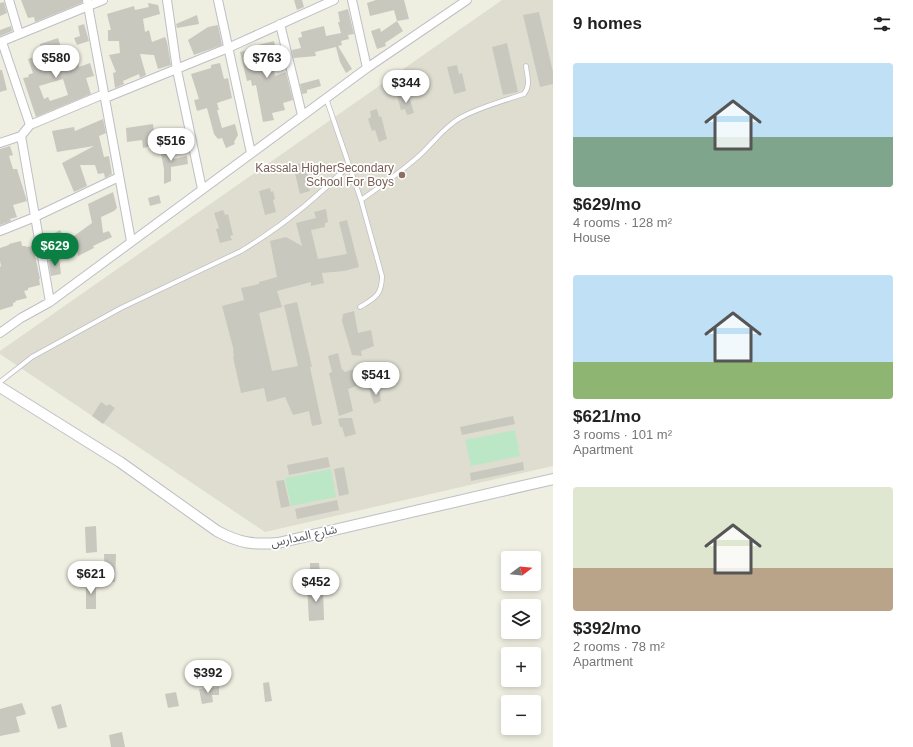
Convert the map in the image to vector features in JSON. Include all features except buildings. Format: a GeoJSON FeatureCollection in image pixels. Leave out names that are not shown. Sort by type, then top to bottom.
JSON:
{"type":"FeatureCollection","features":[{"type":"Feature","properties":{"kind":"street"},"geometry":{"type":"LineString","coordinates":[[10,0],[19,34]]}},
{"type":"Feature","properties":{"kind":"street"},"geometry":{"type":"LineString","coordinates":[[30,125],[1,42],[87,3],[103,0]]}},
{"type":"Feature","properties":{"kind":"street"},"geometry":{"type":"LineString","coordinates":[[167,0],[177,70],[202,189]]}},
{"type":"Feature","properties":{"kind":"street"},"geometry":{"type":"LineString","coordinates":[[218,0],[251,153]]}},
{"type":"Feature","properties":{"kind":"street"},"geometry":{"type":"LineString","coordinates":[[0,143],[21,136],[30,125],[104,96],[177,70],[334,0]]}},
{"type":"Feature","properties":{"kind":"street"},"geometry":{"type":"LineString","coordinates":[[352,0],[367,68]]}},
{"type":"Feature","properties":{"kind":"street"},"geometry":{"type":"LineString","coordinates":[[453,0],[454,9]]}},
{"type":"Feature","properties":{"kind":"street"},"geometry":{"type":"LineString","coordinates":[[0,333],[21,318],[50,302],[302,115],[367,68],[467,0]]}},
{"type":"Feature","properties":{"kind":"street"},"geometry":{"type":"LineString","coordinates":[[87,3],[132,241]]}},
{"type":"Feature","properties":{"kind":"street"},"geometry":{"type":"LineString","coordinates":[[280,24],[302,115]]}},
{"type":"Feature","properties":{"kind":"street"},"geometry":{"type":"LineString","coordinates":[[21,136],[50,302]]}},
{"type":"Feature","properties":{"kind":"street"},"geometry":{"type":"LineString","coordinates":[[0,231],[35,217],[119,177]]}},
{"type":"Feature","properties":{"kind":"street","name":"شارع المدارس"},"geometry":{"type":"LineString","coordinates":[[0,387],[120,462],[217,532],[231,539],[259,545],[278,543],[553,479]]}},
{"type":"Feature","properties":{"kind":"lane"},"geometry":{"type":"LineString","coordinates":[[361,200],[397,174],[421,154],[450,125],[483,108],[524,94],[528,89],[529,83],[526,66]]}},
{"type":"Feature","properties":{"kind":"lane"},"geometry":{"type":"LineString","coordinates":[[326,98],[361,200],[382,276],[382,287],[378,293],[372,300],[360,307]]}},
{"type":"Feature","properties":{"kind":"lane"},"geometry":{"type":"LineString","coordinates":[[0,382],[32,357],[121,308],[241,251],[258,241],[305,206],[333,182],[349,165]]}},
{"type":"Feature","properties":{"kind":"shaded area","name":"Kassala HigherSecondary School For Boys"},"geometry":{"type":"Polygon","coordinates":[[[502,0],[553,0],[553,466],[265,532],[0,354],[0,351],[502,0]]]}},
{"type":"Feature","properties":{"kind":"green space"},"geometry":{"type":"Polygon","coordinates":[[[515,430],[520,456],[471,466],[465,440],[515,430]]]}},
{"type":"Feature","properties":{"kind":"green space"},"geometry":{"type":"Polygon","coordinates":[[[331,469],[336,497],[291,506],[285,478],[331,469]]]}},
{"type":"Feature","properties":{"kind":"place","name":"Kassala HigherSecondary School For Boys"},"geometry":{"type":"Point","coordinates":[402,175]}}]}
